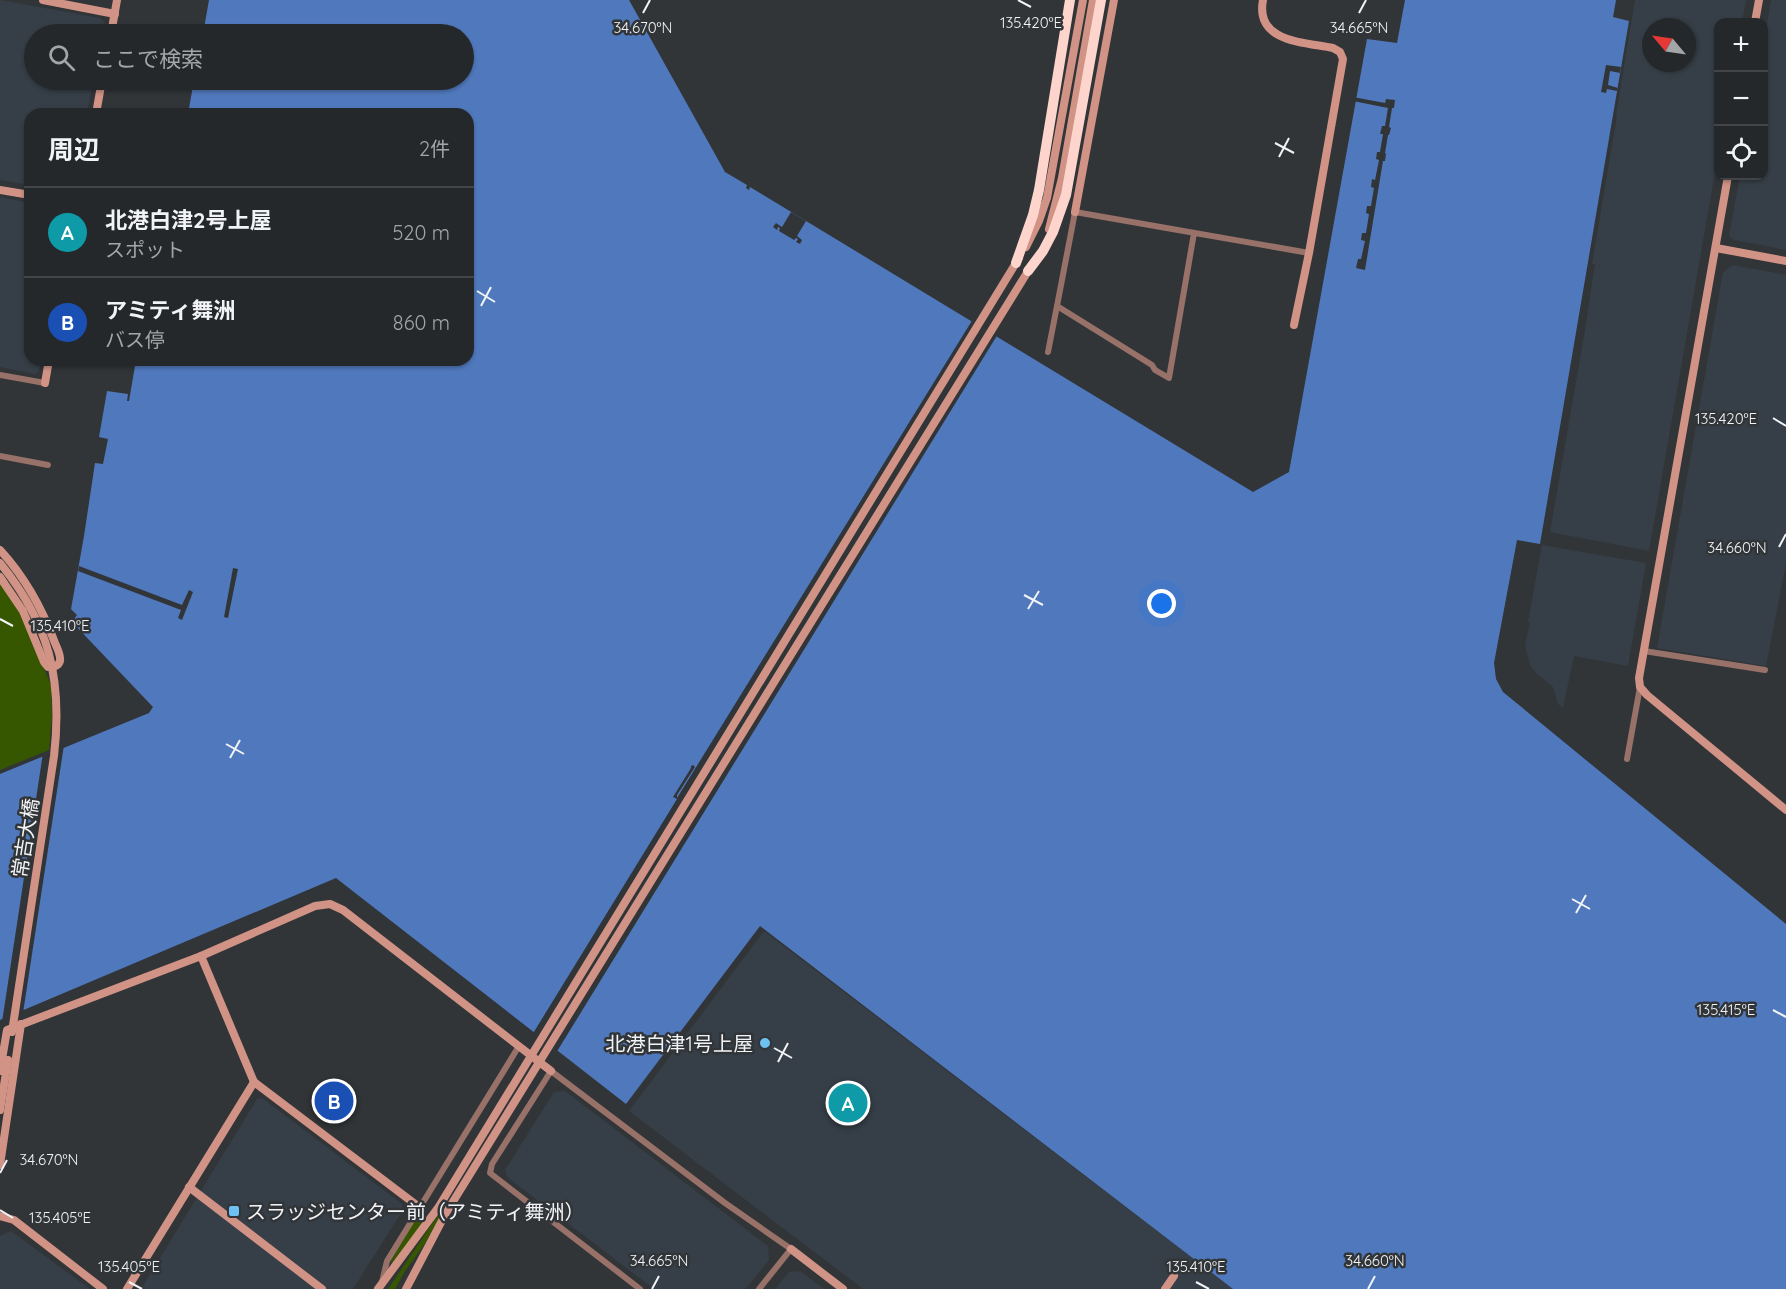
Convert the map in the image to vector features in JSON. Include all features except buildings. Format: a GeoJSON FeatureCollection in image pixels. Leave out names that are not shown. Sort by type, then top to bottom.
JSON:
{"type":"FeatureCollection","features":[{"type":"Feature","properties":{"kind":"highway"},"geometry":{"type":"LineString","coordinates":[[1016,263],[1040,190],[1070,1]]}},
{"type":"Feature","properties":{"kind":"highway"},"geometry":{"type":"LineString","coordinates":[[1028,271],[1043,251],[1053,232],[1066,195],[1099,1]]}},
{"type":"Feature","properties":{"kind":"street"},"geometry":{"type":"LineString","coordinates":[[42,0],[115,14]]}},
{"type":"Feature","properties":{"kind":"street"},"geometry":{"type":"LineString","coordinates":[[113,24],[117,0]]}},
{"type":"Feature","properties":{"kind":"street"},"geometry":{"type":"LineString","coordinates":[[380,1287],[438,1208],[1016,263],[1039,221],[1047,198],[1083,0]]}},
{"type":"Feature","properties":{"kind":"street"},"geometry":{"type":"LineString","coordinates":[[1048,352],[1114,0]]}},
{"type":"Feature","properties":{"kind":"street"},"geometry":{"type":"LineString","coordinates":[[1263,0],[1262,16],[1271,31],[1285,38],[1333,48],[1340,52],[1343,60],[1294,325]]}},
{"type":"Feature","properties":{"kind":"street"},"geometry":{"type":"LineString","coordinates":[[1756,18],[1759,0]]}},
{"type":"Feature","properties":{"kind":"street"},"geometry":{"type":"LineString","coordinates":[[97,108],[100,90]]}},
{"type":"Feature","properties":{"kind":"street"},"geometry":{"type":"LineString","coordinates":[[1627,759],[1640,687],[1639,678],[1727,180]]}},
{"type":"Feature","properties":{"kind":"street"},"geometry":{"type":"LineString","coordinates":[[0,190],[24,194]]}},
{"type":"Feature","properties":{"kind":"street"},"geometry":{"type":"LineString","coordinates":[[1075,212],[1309,253]]}},
{"type":"Feature","properties":{"kind":"street"},"geometry":{"type":"LineString","coordinates":[[1057,306],[1169,378],[1194,233]]}},
{"type":"Feature","properties":{"kind":"street"},"geometry":{"type":"LineString","coordinates":[[1716,248],[1786,261]]}},
{"type":"Feature","properties":{"kind":"street"},"geometry":{"type":"LineString","coordinates":[[406,1289],[446,1213],[1028,271]]}},
{"type":"Feature","properties":{"kind":"street"},"geometry":{"type":"LineString","coordinates":[[0,377],[45,384],[48,366]]}},
{"type":"Feature","properties":{"kind":"street"},"geometry":{"type":"LineString","coordinates":[[0,456],[48,465]]}},
{"type":"Feature","properties":{"kind":"street"},"geometry":{"type":"LineString","coordinates":[[0,550],[26,583],[38,603],[60,657],[59,663],[54,667],[48,667],[44,662],[23,611],[0,577]]}},
{"type":"Feature","properties":{"kind":"street","name":"常吉大橋"},"geometry":{"type":"LineString","coordinates":[[0,563],[13,578],[36,618],[49,651],[56,691],[58,725],[0,1110]]}},
{"type":"Feature","properties":{"kind":"street"},"geometry":{"type":"LineString","coordinates":[[1644,651],[1765,670]]}},
{"type":"Feature","properties":{"kind":"street"},"geometry":{"type":"LineString","coordinates":[[1640,687],[1786,810]]}},
{"type":"Feature","properties":{"kind":"street"},"geometry":{"type":"LineString","coordinates":[[0,1071],[7,1030],[201,956],[315,906],[330,904],[343,910],[725,1203],[843,1289]]}},
{"type":"Feature","properties":{"kind":"street"},"geometry":{"type":"LineString","coordinates":[[201,956],[254,1082],[419,1208]]}},
{"type":"Feature","properties":{"kind":"street"},"geometry":{"type":"LineString","coordinates":[[0,1165],[21,1024]]}},
{"type":"Feature","properties":{"kind":"street"},"geometry":{"type":"LineString","coordinates":[[380,1287],[387,1261],[519,1046]]}},
{"type":"Feature","properties":{"kind":"street"},"geometry":{"type":"LineString","coordinates":[[551,1071],[492,1164],[490,1173],[640,1289]]}},
{"type":"Feature","properties":{"kind":"street"},"geometry":{"type":"LineString","coordinates":[[127,1289],[254,1082]]}},
{"type":"Feature","properties":{"kind":"street"},"geometry":{"type":"LineString","coordinates":[[189,1187],[322,1289]]}},
{"type":"Feature","properties":{"kind":"street"},"geometry":{"type":"LineString","coordinates":[[0,1216],[14,1220],[103,1289]]}},
{"type":"Feature","properties":{"kind":"street"},"geometry":{"type":"LineString","coordinates":[[759,1289],[791,1249]]}},
{"type":"Feature","properties":{"kind":"street"},"geometry":{"type":"LineString","coordinates":[[1165,1289],[1174,1276]]}},
{"type":"Feature","properties":{"kind":"shaded area"},"geometry":{"type":"Polygon","coordinates":[[[0,0],[100,18],[104,24],[24,24],[24,90],[91,90],[88,108],[24,108],[24,184],[0,180],[0,0]]]}},
{"type":"Feature","properties":{"kind":"shaded area"},"geometry":{"type":"Polygon","coordinates":[[[1635,0],[1746,0],[1743,18],[1714,18],[1714,178],[1649,551],[1550,532],[1585,330],[1595,264],[1592,264],[1635,0]]]}},
{"type":"Feature","properties":{"kind":"shaded area"},"geometry":{"type":"Polygon","coordinates":[[[1771,0],[1786,0],[1786,250],[1734,240],[1729,236],[1739,180],[1768,180],[1768,18],[1771,0]]]}},
{"type":"Feature","properties":{"kind":"shaded area"},"geometry":{"type":"Polygon","coordinates":[[[0,197],[24,202],[24,366],[40,366],[39,371],[35,374],[0,367],[0,197]]]}},
{"type":"Feature","properties":{"kind":"shaded area"},"geometry":{"type":"Polygon","coordinates":[[[1733,265],[1786,275],[1786,564],[1766,666],[1657,648],[1723,272],[1733,265]]]}},
{"type":"Feature","properties":{"kind":"shaded area"},"geometry":{"type":"Polygon","coordinates":[[[1542,545],[1646,563],[1628,666],[1574,656],[1563,708],[1558,704],[1553,687],[1530,665],[1525,645],[1542,545]]]}},
{"type":"Feature","properties":{"kind":"shaded area"},"geometry":{"type":"Polygon","coordinates":[[[764,931],[1233,1289],[863,1289],[629,1111],[764,931]]]}},
{"type":"Feature","properties":{"kind":"shaded area"},"geometry":{"type":"Polygon","coordinates":[[[565,1091],[768,1246],[769,1260],[745,1289],[654,1289],[507,1177],[505,1170],[554,1092],[565,1091]]]}},
{"type":"Feature","properties":{"kind":"shaded area"},"geometry":{"type":"Polygon","coordinates":[[[262,1098],[402,1204],[403,1210],[353,1289],[141,1289],[257,1099],[262,1098]]]}},
{"type":"Feature","properties":{"kind":"shaded area"},"geometry":{"type":"Polygon","coordinates":[[[11,1231],[90,1289],[0,1289],[0,1236],[11,1231]]]}},
{"type":"Feature","properties":{"kind":"shaded area"},"geometry":{"type":"Polygon","coordinates":[[[800,1271],[824,1289],[775,1289],[789,1272],[800,1271]]]}},
{"type":"Feature","properties":{"kind":"green space"},"geometry":{"type":"Polygon","coordinates":[[[0,580],[17,604],[51,685],[52,716],[49,750],[0,770],[0,580]]]}},
{"type":"Feature","properties":{"kind":"green space"},"geometry":{"type":"Polygon","coordinates":[[[440,1212],[442,1213],[424,1245],[395,1289],[388,1289],[440,1212]]]}},
{"type":"Feature","properties":{"kind":"green space"},"geometry":{"type":"Polygon","coordinates":[[[416,1218],[423,1223],[393,1264],[391,1263],[391,1261],[416,1218]]]}},
{"type":"Feature","properties":{"kind":"water"},"geometry":{"type":"Polygon","coordinates":[[[209,0],[629,0],[725,172],[747,185],[746,188],[749,190],[750,187],[1253,492],[1289,472],[1367,39],[1397,43],[1405,0],[1616,0],[1613,17],[1629,21],[1540,544],[1517,540],[1494,663],[1496,679],[1503,692],[1786,924],[1786,1289],[1233,1289],[760,926],[626,1104],[336,878],[0,1020],[0,774],[149,713],[153,707],[72,622],[77,615],[71,609],[95,463],[103,464],[108,439],[99,437],[107,391],[128,394],[127,401],[129,401],[135,366],[474,366],[474,108],[189,108],[192,90],[474,90],[474,24],[205,24],[209,0]]]}},
{"type":"Feature","properties":{"kind":"pier"},"geometry":{"type":"Polygon","coordinates":[[[1606,65],[1621,67],[1620,73],[1610,71],[1608,85],[1618,88],[1617,91],[1607,89],[1606,93],[1601,92],[1606,65]]]}},
{"type":"Feature","properties":{"kind":"pier"},"geometry":{"type":"Polygon","coordinates":[[[1353,97],[1385,103],[1386,99],[1395,100],[1365,270],[1356,268],[1358,259],[1361,259],[1365,241],[1361,240],[1362,233],[1366,233],[1369,214],[1366,213],[1367,206],[1371,206],[1374,188],[1371,187],[1372,179],[1375,180],[1379,160],[1376,159],[1377,152],[1380,152],[1383,134],[1380,134],[1382,126],[1385,126],[1388,108],[1353,101],[1353,97]]]}},
{"type":"Feature","properties":{"kind":"pier"},"geometry":{"type":"Polygon","coordinates":[[[791,212],[806,221],[797,236],[802,240],[800,244],[796,242],[798,239],[794,240],[779,231],[780,228],[778,227],[777,230],[773,227],[776,223],[782,227],[791,212]]]}},
{"type":"Feature","properties":{"kind":"pier"},"geometry":{"type":"Polygon","coordinates":[[[973,319],[998,334],[556,1053],[532,1035],[677,799],[673,797],[691,766],[695,767],[677,798],[973,319]]]}},
{"type":"Feature","properties":{"kind":"pier"},"geometry":{"type":"Polygon","coordinates":[[[79,566],[182,605],[189,590],[193,592],[182,620],[178,618],[181,610],[78,571],[79,566]]]}},
{"type":"Feature","properties":{"kind":"pier"},"geometry":{"type":"Polygon","coordinates":[[[233,568],[238,569],[228,618],[224,617],[233,568]]]}},
{"type":"Feature","properties":{"kind":"pier"},"geometry":{"type":"Polygon","coordinates":[[[64,745],[23,1013],[2,1022],[43,753],[64,745]]]}},
{"type":"Feature","properties":{"kind":"place","name":"北港白津1号上屋"},"geometry":{"type":"Point","coordinates":[765,1043]}},
{"type":"Feature","properties":{"kind":"place","name":"アミティ舞洲"},"geometry":{"type":"Point","coordinates":[334,1101]}},
{"type":"Feature","properties":{"kind":"place","name":"北港白津2号上屋"},"geometry":{"type":"Point","coordinates":[848,1103]}},
{"type":"Feature","properties":{"kind":"place","name":"スラッジセンター前（アミティ舞洲）"},"geometry":{"type":"Point","coordinates":[234,1211]}}]}
